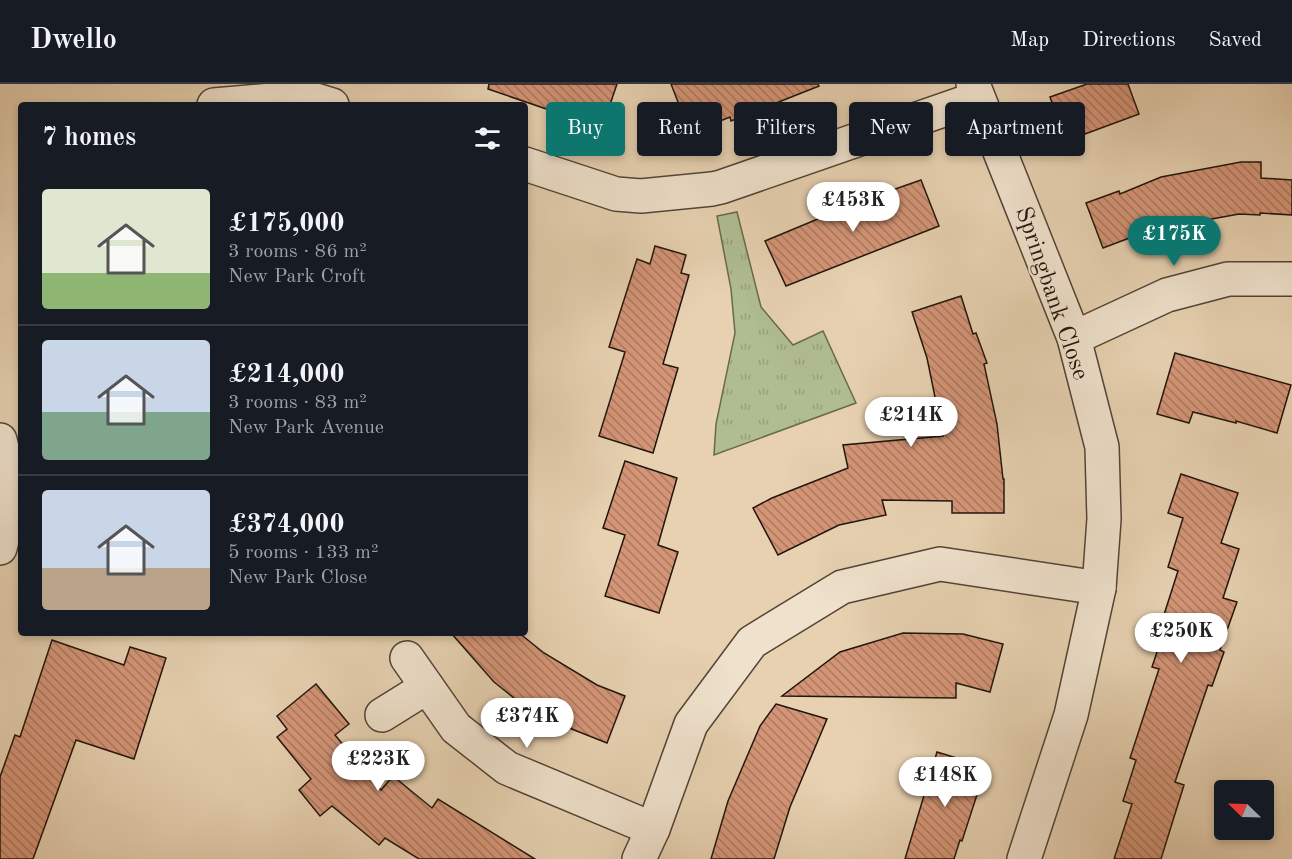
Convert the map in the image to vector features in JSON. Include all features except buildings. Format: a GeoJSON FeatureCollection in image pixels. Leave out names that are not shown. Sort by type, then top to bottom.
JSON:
{"type":"FeatureCollection","features":[{"type":"Feature","properties":{"kind":"street"},"geometry":{"type":"LineString","coordinates":[[528,165],[616,194],[642,196],[712,189],[975,91]]}},
{"type":"Feature","properties":{"kind":"street","name":"Springbank Close"},"geometry":{"type":"LineString","coordinates":[[975,91],[1074,338],[1102,447],[1104,519],[1099,588],[1071,715],[1024,859]]}},
{"type":"Feature","properties":{"kind":"street"},"geometry":{"type":"LineString","coordinates":[[248,102],[306,97],[322,102]]}},
{"type":"Feature","properties":{"kind":"street"},"geometry":{"type":"LineString","coordinates":[[1074,338],[1167,296],[1187,290],[1228,279],[1292,279]]}},
{"type":"Feature","properties":{"kind":"street"},"geometry":{"type":"LineString","coordinates":[[0,440],[11,506],[0,548]]}},
{"type":"Feature","properties":{"kind":"street"},"geometry":{"type":"LineString","coordinates":[[639,859],[653,829],[691,724],[752,642],[842,587],[940,564],[1099,588]]}},
{"type":"Feature","properties":{"kind":"street"},"geometry":{"type":"LineString","coordinates":[[407,658],[456,728],[507,768],[653,829]]}},
{"type":"Feature","properties":{"kind":"street"},"geometry":{"type":"LineString","coordinates":[[382,715],[428,687]]}},
{"type":"Feature","properties":{"kind":"green space"},"geometry":{"type":"Polygon","coordinates":[[[737,212],[761,307],[793,345],[823,331],[856,403],[714,455],[716,424],[735,333],[731,289],[717,216],[737,212]]]}}]}
